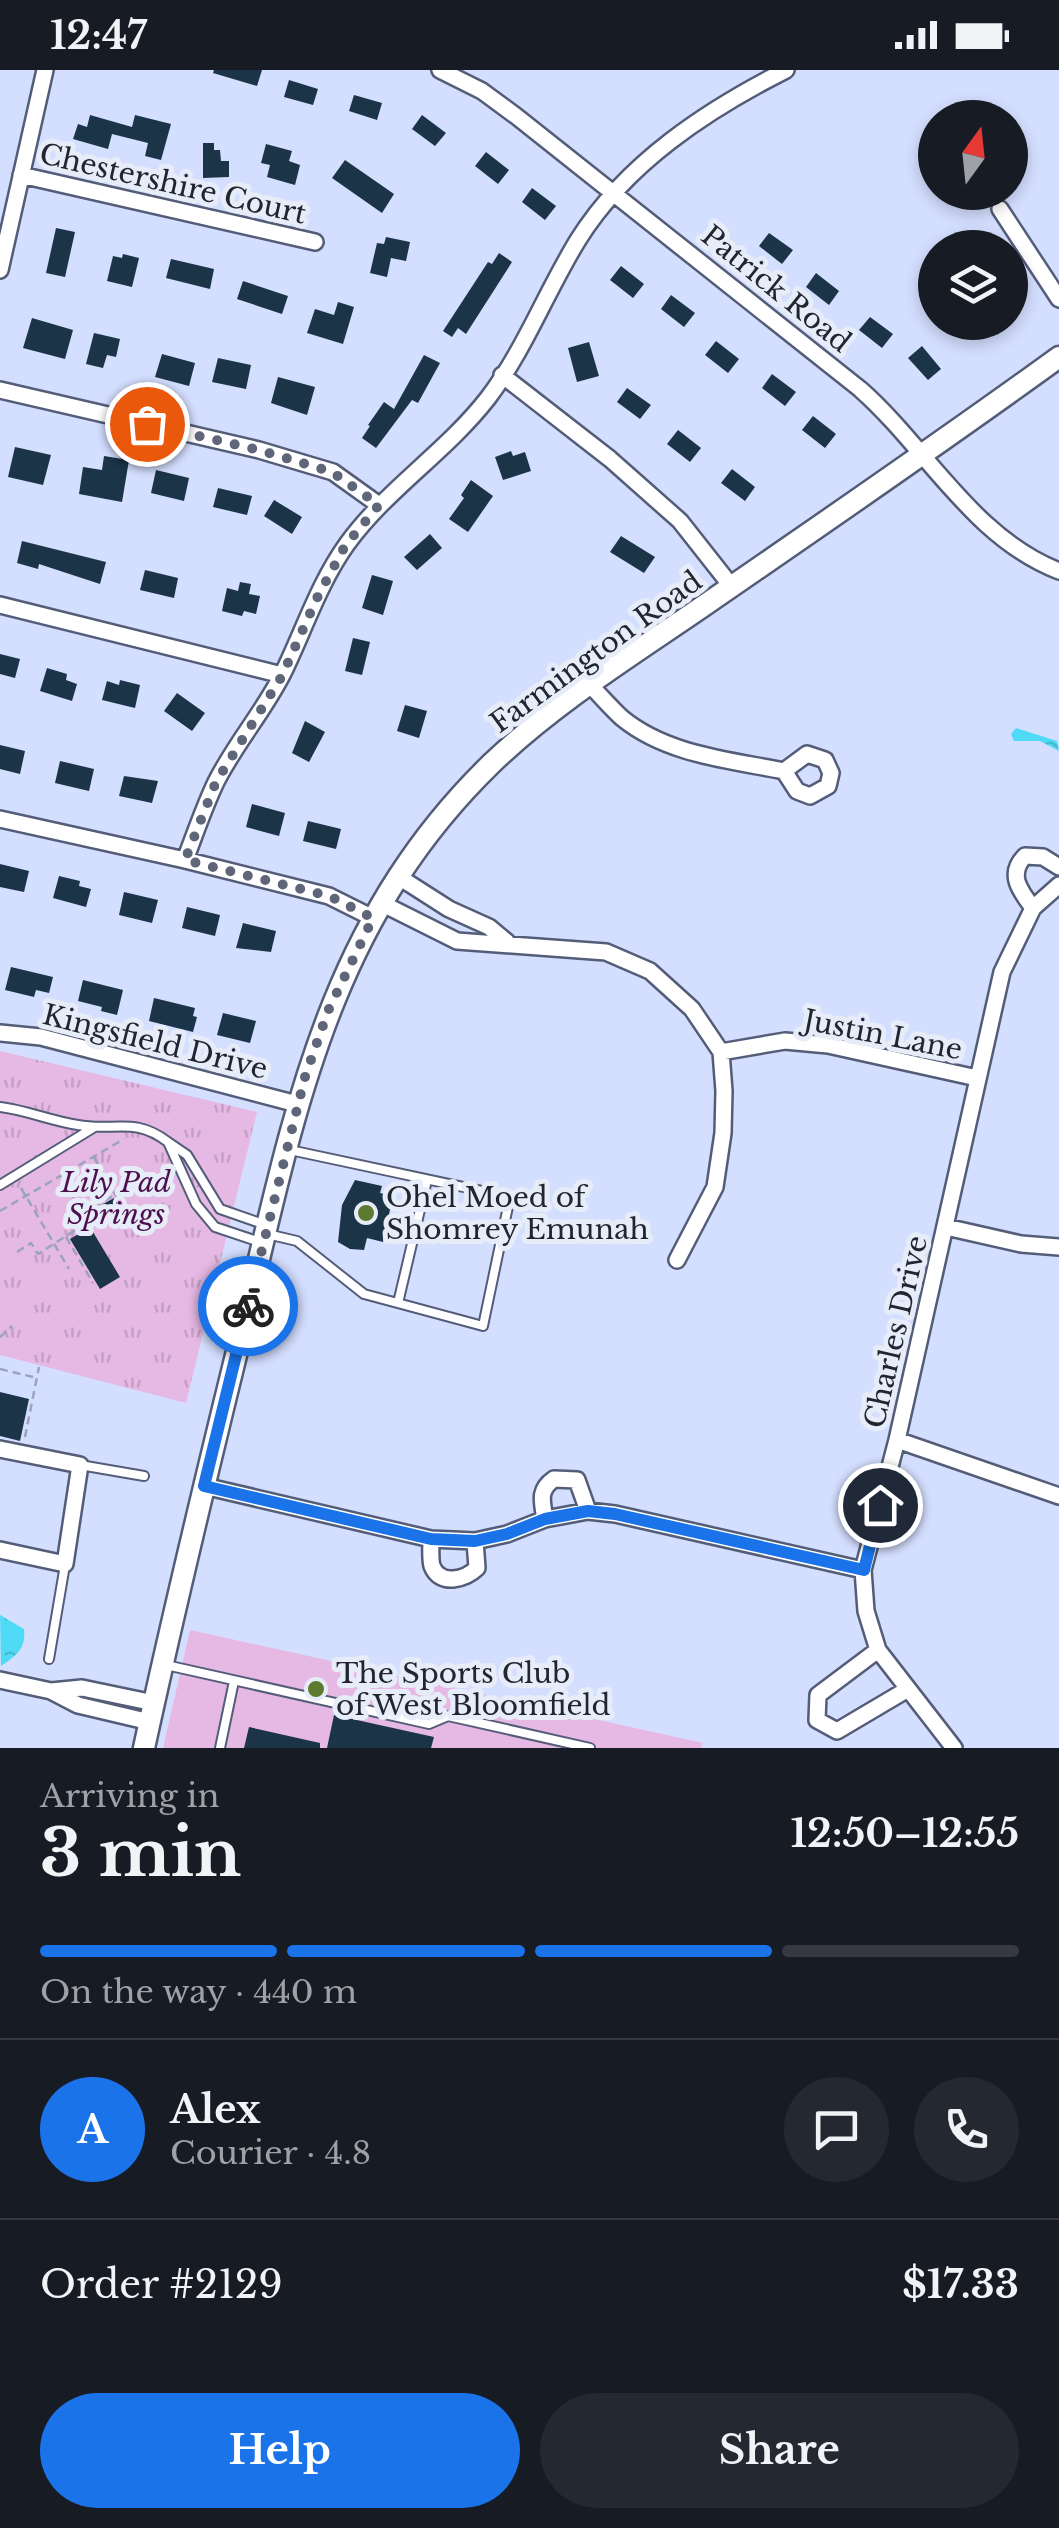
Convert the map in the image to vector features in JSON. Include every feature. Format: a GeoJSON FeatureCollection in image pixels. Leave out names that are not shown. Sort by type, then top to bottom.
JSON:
{"type":"FeatureCollection","features":[{"type":"Feature","properties":{"kind":"street"},"geometry":{"type":"LineString","coordinates":[[0,270],[45,70]]}},
{"type":"Feature","properties":{"kind":"street","name":"Patrick Road"},"geometry":{"type":"LineString","coordinates":[[440,70],[482,91],[616,192],[860,388],[892,417],[922,457],[1012,546],[1059,572]]}},
{"type":"Feature","properties":{"kind":"street"},"geometry":{"type":"LineString","coordinates":[[185,860],[216,782],[282,676],[345,546],[379,505],[442,450],[488,397],[538,317],[578,239],[616,192],[698,120],[786,70]]}},
{"type":"Feature","properties":{"kind":"street","name":"Chestershire Court"},"geometry":{"type":"LineString","coordinates":[[21,175],[314,242]]}},
{"type":"Feature","properties":{"kind":"street"},"geometry":{"type":"LineString","coordinates":[[1000,210],[1059,300]]}},
{"type":"Feature","properties":{"kind":"street","name":"Farmington Road"},"geometry":{"type":"LineString","coordinates":[[144,1748],[297,1104],[328,1011],[377,911],[399,877],[432,832],[492,764],[589,684],[922,457],[1059,357]]}},
{"type":"Feature","properties":{"kind":"street"},"geometry":{"type":"LineString","coordinates":[[502,375],[610,459],[680,521],[732,586]]}},
{"type":"Feature","properties":{"kind":"street"},"geometry":{"type":"LineString","coordinates":[[0,390],[259,450],[332,472],[379,505]]}},
{"type":"Feature","properties":{"kind":"street"},"geometry":{"type":"LineString","coordinates":[[0,605],[282,676]]}},
{"type":"Feature","properties":{"kind":"street"},"geometry":{"type":"LineString","coordinates":[[589,684],[624,719],[656,739],[700,754],[784,771]]}},
{"type":"Feature","properties":{"kind":"street"},"geometry":{"type":"LineString","coordinates":[[0,818],[329,896],[456,941],[606,952],[650,971],[692,1009],[721,1052],[723,1119],[715,1187],[677,1260]]}},
{"type":"Feature","properties":{"kind":"street"},"geometry":{"type":"LineString","coordinates":[[1032,908],[1015,878],[1017,864],[1025,856],[1043,857],[1059,867]]}},
{"type":"Feature","properties":{"kind":"street"},"geometry":{"type":"LineString","coordinates":[[399,877],[448,910],[489,927],[508,942]]}},
{"type":"Feature","properties":{"kind":"street","name":"Charles Drive"},"geometry":{"type":"LineString","coordinates":[[954,1748],[878,1650],[866,1611],[864,1570],[1002,972],[1032,908],[1059,884]]}},
{"type":"Feature","properties":{"kind":"street","name":"Kingsfield Drive"},"geometry":{"type":"LineString","coordinates":[[0,1033],[41,1037],[297,1104]]}},
{"type":"Feature","properties":{"kind":"street","name":"Justin Lane"},"geometry":{"type":"LineString","coordinates":[[721,1052],[785,1041],[828,1044],[977,1078]]}},
{"type":"Feature","properties":{"kind":"street"},"geometry":{"type":"LineString","coordinates":[[946,1227],[1021,1244],[1059,1247]]}},
{"type":"Feature","properties":{"kind":"street"},"geometry":{"type":"LineString","coordinates":[[897,1440],[1059,1496]]}},
{"type":"Feature","properties":{"kind":"street"},"geometry":{"type":"LineString","coordinates":[[0,1449],[80,1465],[65,1564],[0,1550]]}},
{"type":"Feature","properties":{"kind":"street"},"geometry":{"type":"LineString","coordinates":[[545,1519],[541,1496],[545,1485],[554,1478],[577,1480],[588,1511]]}},
{"type":"Feature","properties":{"kind":"street"},"geometry":{"type":"LineString","coordinates":[[204,1486],[431,1539],[475,1541],[545,1519],[588,1511],[615,1514],[864,1570]]}},
{"type":"Feature","properties":{"kind":"street"},"geometry":{"type":"LineString","coordinates":[[431,1539],[432,1567],[439,1575],[453,1580],[468,1577],[476,1568],[475,1541]]}},
{"type":"Feature","properties":{"kind":"street"},"geometry":{"type":"LineString","coordinates":[[878,1650],[818,1695],[816,1720],[836,1731],[908,1689]]}},
{"type":"Feature","properties":{"kind":"street"},"geometry":{"type":"LineString","coordinates":[[0,1680],[51,1692],[78,1705],[152,1712]]}},
{"type":"Feature","properties":{"kind":"lane"},"geometry":{"type":"LineString","coordinates":[[0,1106],[92,1128],[130,1124],[154,1132],[187,1155],[220,1209],[266,1234]]}},
{"type":"Feature","properties":{"kind":"lane"},"geometry":{"type":"LineString","coordinates":[[0,1185],[92,1128]]}},
{"type":"Feature","properties":{"kind":"lane"},"geometry":{"type":"LineString","coordinates":[[168,1142],[196,1204],[215,1227],[298,1242],[364,1294],[483,1326],[510,1198],[286,1148]]}},
{"type":"Feature","properties":{"kind":"lane"},"geometry":{"type":"LineString","coordinates":[[188,1186],[200,1179]]}},
{"type":"Feature","properties":{"kind":"lane"},"geometry":{"type":"LineString","coordinates":[[398,1303],[427,1180]]}},
{"type":"Feature","properties":{"kind":"lane"},"geometry":{"type":"LineString","coordinates":[[80,1465],[144,1476]]}},
{"type":"Feature","properties":{"kind":"lane"},"geometry":{"type":"LineString","coordinates":[[49,1660],[65,1564]]}},
{"type":"Feature","properties":{"kind":"lane"},"geometry":{"type":"LineString","coordinates":[[164,1664],[428,1724],[448,1716],[590,1748]]}},
{"type":"Feature","properties":{"kind":"lane"},"geometry":{"type":"LineString","coordinates":[[220,1748],[234,1681]]}},
{"type":"Feature","properties":{"kind":"path"},"geometry":{"type":"LineString","coordinates":[[0,1211],[130,1137]]}},
{"type":"Feature","properties":{"kind":"path"},"geometry":{"type":"LineString","coordinates":[[60,1175],[88,1222],[95,1225],[124,1210],[94,1156]]}},
{"type":"Feature","properties":{"kind":"path"},"geometry":{"type":"LineString","coordinates":[[14,1176],[69,1268]]}},
{"type":"Feature","properties":{"kind":"path"},"geometry":{"type":"LineString","coordinates":[[82,1213],[116,1194]]}},
{"type":"Feature","properties":{"kind":"path"},"geometry":{"type":"LineString","coordinates":[[17,1252],[31,1243],[38,1254],[88,1222]]}},
{"type":"Feature","properties":{"kind":"path"},"geometry":{"type":"LineString","coordinates":[[65,1236],[93,1283]]}},
{"type":"Feature","properties":{"kind":"path"},"geometry":{"type":"LineString","coordinates":[[0,1337],[12,1326]]}},
{"type":"Feature","properties":{"kind":"path"},"geometry":{"type":"LineString","coordinates":[[21,1453],[38,1368]]}},
{"type":"Feature","properties":{"kind":"path"},"geometry":{"type":"LineString","coordinates":[[0,1369],[38,1378]]}},
{"type":"Feature","properties":{"kind":"green space","name":"Lily Pad Springs"},"geometry":{"type":"Polygon","coordinates":[[[0,1051],[257,1112],[186,1403],[0,1355],[0,1051]]]}},
{"type":"Feature","properties":{"kind":"green space","name":"The Sports Club of West Bloomfield"},"geometry":{"type":"Polygon","coordinates":[[[190,1630],[703,1743],[701,1748],[163,1748],[190,1630]]]}},
{"type":"Feature","properties":{"kind":"water"},"geometry":{"type":"Polygon","coordinates":[[[1016,728],[1057,741],[1059,751],[1040,741],[1014,741],[1011,734],[1016,728]]]}},
{"type":"Feature","properties":{"kind":"water"},"geometry":{"type":"Polygon","coordinates":[[[0,1615],[24,1629],[19,1651],[1,1666],[0,1615]]]}},
{"type":"Feature","properties":{"kind":"building"},"geometry":{"type":"Polygon","coordinates":[[[262,70],[257,86],[213,73],[262,70]]]}},
{"type":"Feature","properties":{"kind":"building"},"geometry":{"type":"Polygon","coordinates":[[[289,80],[318,89],[313,105],[284,97],[289,80]]]}},
{"type":"Feature","properties":{"kind":"building"},"geometry":{"type":"Polygon","coordinates":[[[354,95],[382,103],[377,120],[349,111],[354,95]]]}},
{"type":"Feature","properties":{"kind":"building"},"geometry":{"type":"Polygon","coordinates":[[[90,115],[132,127],[135,115],[171,124],[161,160],[145,156],[148,143],[112,134],[108,149],[73,139],[78,124],[87,127],[90,115]]]}},
{"type":"Feature","properties":{"kind":"building"},"geometry":{"type":"Polygon","coordinates":[[[422,115],[446,133],[435,146],[412,129],[422,115]]]}},
{"type":"Feature","properties":{"kind":"building"},"geometry":{"type":"Polygon","coordinates":[[[203,143],[214,143],[214,150],[220,150],[221,161],[229,161],[229,177],[203,178],[203,143]]]}},
{"type":"Feature","properties":{"kind":"building"},"geometry":{"type":"Polygon","coordinates":[[[266,144],[292,151],[289,161],[300,165],[295,185],[267,177],[270,165],[261,163],[266,144]]]}},
{"type":"Feature","properties":{"kind":"building"},"geometry":{"type":"Polygon","coordinates":[[[486,152],[509,170],[498,184],[475,166],[486,152]]]}},
{"type":"Feature","properties":{"kind":"building"},"geometry":{"type":"Polygon","coordinates":[[[345,160],[394,194],[382,213],[332,178],[345,160]]]}},
{"type":"Feature","properties":{"kind":"building"},"geometry":{"type":"Polygon","coordinates":[[[532,188],[556,206],[545,220],[522,202],[532,188]]]}},
{"type":"Feature","properties":{"kind":"building"},"geometry":{"type":"Polygon","coordinates":[[[56,228],[75,232],[65,277],[46,273],[56,228]]]}},
{"type":"Feature","properties":{"kind":"building"},"geometry":{"type":"Polygon","coordinates":[[[769,233],[793,250],[782,264],[759,246],[769,233]]]}},
{"type":"Feature","properties":{"kind":"building"},"geometry":{"type":"Polygon","coordinates":[[[386,237],[410,242],[406,261],[391,258],[387,277],[370,273],[377,243],[384,244],[386,237]]]}},
{"type":"Feature","properties":{"kind":"building"},"geometry":{"type":"Polygon","coordinates":[[[499,253],[512,262],[466,334],[458,328],[452,337],[443,331],[488,262],[492,264],[499,253]]]}},
{"type":"Feature","properties":{"kind":"building"},"geometry":{"type":"Polygon","coordinates":[[[123,254],[139,258],[132,287],[107,281],[113,256],[122,258],[123,254]]]}},
{"type":"Feature","properties":{"kind":"building"},"geometry":{"type":"Polygon","coordinates":[[[171,259],[214,269],[210,289],[166,278],[171,259]]]}},
{"type":"Feature","properties":{"kind":"building"},"geometry":{"type":"Polygon","coordinates":[[[621,266],[644,284],[633,298],[610,280],[621,266]]]}},
{"type":"Feature","properties":{"kind":"building"},"geometry":{"type":"Polygon","coordinates":[[[816,273],[839,291],[829,305],[806,287],[816,273]]]}},
{"type":"Feature","properties":{"kind":"building"},"geometry":{"type":"Polygon","coordinates":[[[243,281],[288,296],[282,314],[237,299],[243,281]]]}},
{"type":"Feature","properties":{"kind":"building"},"geometry":{"type":"Polygon","coordinates":[[[671,295],[695,313],[684,327],[661,309],[671,295]]]}},
{"type":"Feature","properties":{"kind":"building"},"geometry":{"type":"Polygon","coordinates":[[[338,302],[354,307],[343,344],[307,333],[315,309],[334,315],[338,302]]]}},
{"type":"Feature","properties":{"kind":"building"},"geometry":{"type":"Polygon","coordinates":[[[870,317],[893,334],[882,348],[859,330],[870,317]]]}},
{"type":"Feature","properties":{"kind":"building"},"geometry":{"type":"Polygon","coordinates":[[[32,318],[73,330],[65,359],[23,348],[32,318]]]}},
{"type":"Feature","properties":{"kind":"building"},"geometry":{"type":"Polygon","coordinates":[[[94,333],[120,339],[116,357],[107,355],[103,368],[86,364],[94,333]]]}},
{"type":"Feature","properties":{"kind":"building"},"geometry":{"type":"Polygon","coordinates":[[[716,341],[739,359],[728,373],[705,355],[716,341]]]}},
{"type":"Feature","properties":{"kind":"building"},"geometry":{"type":"Polygon","coordinates":[[[589,342],[599,376],[577,382],[568,348],[589,342]]]}},
{"type":"Feature","properties":{"kind":"building"},"geometry":{"type":"Polygon","coordinates":[[[922,346],[941,369],[928,380],[908,358],[922,346]]]}},
{"type":"Feature","properties":{"kind":"building"},"geometry":{"type":"Polygon","coordinates":[[[162,354],[195,363],[189,386],[155,377],[162,354]]]}},
{"type":"Feature","properties":{"kind":"building"},"geometry":{"type":"Polygon","coordinates":[[[424,355],[440,363],[418,403],[412,400],[376,448],[362,438],[368,425],[384,402],[394,409],[424,355]]]}},
{"type":"Feature","properties":{"kind":"building"},"geometry":{"type":"Polygon","coordinates":[[[218,358],[251,365],[246,389],[212,382],[218,358]]]}},
{"type":"Feature","properties":{"kind":"building"},"geometry":{"type":"Polygon","coordinates":[[[772,374],[796,392],[785,406],[762,388],[772,374]]]}},
{"type":"Feature","properties":{"kind":"building"},"geometry":{"type":"Polygon","coordinates":[[[278,377],[315,387],[307,415],[271,403],[278,377]]]}},
{"type":"Feature","properties":{"kind":"building"},"geometry":{"type":"Polygon","coordinates":[[[627,388],[651,405],[640,419],[617,402],[627,388]]]}},
{"type":"Feature","properties":{"kind":"building"},"geometry":{"type":"Polygon","coordinates":[[[813,416],[836,434],[825,448],[802,430],[813,416]]]}},
{"type":"Feature","properties":{"kind":"building"},"geometry":{"type":"Polygon","coordinates":[[[678,430],[701,448],[690,462],[667,444],[678,430]]]}},
{"type":"Feature","properties":{"kind":"building"},"geometry":{"type":"Polygon","coordinates":[[[15,447],[51,455],[43,485],[8,477],[15,447]]]}},
{"type":"Feature","properties":{"kind":"building"},"geometry":{"type":"Polygon","coordinates":[[[511,451],[513,456],[525,452],[531,471],[503,480],[495,457],[511,451]]]}},
{"type":"Feature","properties":{"kind":"building"},"geometry":{"type":"Polygon","coordinates":[[[104,456],[129,460],[122,502],[79,494],[83,467],[102,470],[104,456]]]}},
{"type":"Feature","properties":{"kind":"building"},"geometry":{"type":"Polygon","coordinates":[[[732,469],[755,487],[745,501],[721,483],[732,469]]]}},
{"type":"Feature","properties":{"kind":"building"},"geometry":{"type":"Polygon","coordinates":[[[156,470],[189,478],[184,501],[151,493],[156,470]]]}},
{"type":"Feature","properties":{"kind":"building"},"geometry":{"type":"Polygon","coordinates":[[[471,480],[493,496],[468,532],[449,519],[471,480]]]}},
{"type":"Feature","properties":{"kind":"building"},"geometry":{"type":"Polygon","coordinates":[[[218,488],[252,496],[247,515],[213,507],[218,488]]]}},
{"type":"Feature","properties":{"kind":"building"},"geometry":{"type":"Polygon","coordinates":[[[274,500],[302,517],[292,534],[264,516],[274,500]]]}},
{"type":"Feature","properties":{"kind":"building"},"geometry":{"type":"Polygon","coordinates":[[[430,534],[442,548],[417,570],[404,557],[430,534]]]}},
{"type":"Feature","properties":{"kind":"building"},"geometry":{"type":"Polygon","coordinates":[[[621,536],[655,557],[644,573],[610,552],[621,536]]]}},
{"type":"Feature","properties":{"kind":"building"},"geometry":{"type":"Polygon","coordinates":[[[22,541],[106,562],[100,584],[39,564],[38,569],[17,563],[22,541]]]}},
{"type":"Feature","properties":{"kind":"building"},"geometry":{"type":"Polygon","coordinates":[[[145,570],[178,578],[174,598],[140,590],[145,570]]]}},
{"type":"Feature","properties":{"kind":"building"},"geometry":{"type":"Polygon","coordinates":[[[372,575],[393,581],[383,615],[362,608],[372,575]]]}},
{"type":"Feature","properties":{"kind":"building"},"geometry":{"type":"Polygon","coordinates":[[[240,582],[251,584],[249,594],[260,596],[256,614],[244,611],[242,616],[222,611],[227,588],[238,591],[240,582]]]}},
{"type":"Feature","properties":{"kind":"building"},"geometry":{"type":"Polygon","coordinates":[[[353,638],[370,642],[362,675],[345,671],[353,638]]]}},
{"type":"Feature","properties":{"kind":"building"},"geometry":{"type":"Polygon","coordinates":[[[0,654],[20,659],[15,678],[0,674],[0,654]]]}},
{"type":"Feature","properties":{"kind":"building"},"geometry":{"type":"Polygon","coordinates":[[[47,668],[67,674],[66,680],[77,684],[72,701],[40,691],[47,668]]]}},
{"type":"Feature","properties":{"kind":"building"},"geometry":{"type":"Polygon","coordinates":[[[120,680],[140,685],[135,708],[102,700],[107,681],[119,685],[120,680]]]}},
{"type":"Feature","properties":{"kind":"building"},"geometry":{"type":"Polygon","coordinates":[[[177,693],[205,713],[192,731],[164,711],[177,693]]]}},
{"type":"Feature","properties":{"kind":"building"},"geometry":{"type":"Polygon","coordinates":[[[405,705],[427,711],[419,738],[397,731],[405,705]]]}},
{"type":"Feature","properties":{"kind":"building"},"geometry":{"type":"Polygon","coordinates":[[[305,721],[325,732],[309,762],[292,753],[305,721]]]}},
{"type":"Feature","properties":{"kind":"building"},"geometry":{"type":"Polygon","coordinates":[[[0,745],[25,751],[20,774],[0,769],[0,745]]]}},
{"type":"Feature","properties":{"kind":"building"},"geometry":{"type":"Polygon","coordinates":[[[60,761],[94,769],[89,791],[55,783],[60,761]]]}},
{"type":"Feature","properties":{"kind":"building"},"geometry":{"type":"Polygon","coordinates":[[[124,776],[158,781],[152,803],[119,796],[124,776]]]}},
{"type":"Feature","properties":{"kind":"building"},"geometry":{"type":"Polygon","coordinates":[[[252,804],[285,813],[279,836],[246,827],[252,804]]]}},
{"type":"Feature","properties":{"kind":"building"},"geometry":{"type":"Polygon","coordinates":[[[308,821],[341,829],[336,849],[303,841],[308,821]]]}},
{"type":"Feature","properties":{"kind":"building"},"geometry":{"type":"Polygon","coordinates":[[[0,864],[29,871],[24,892],[0,887],[0,864]]]}},
{"type":"Feature","properties":{"kind":"building"},"geometry":{"type":"Polygon","coordinates":[[[59,876],[80,881],[79,886],[91,889],[86,907],[53,898],[59,876]]]}},
{"type":"Feature","properties":{"kind":"building"},"geometry":{"type":"Polygon","coordinates":[[[124,892],[158,900],[152,923],[119,915],[124,892]]]}},
{"type":"Feature","properties":{"kind":"building"},"geometry":{"type":"Polygon","coordinates":[[[187,907],[220,915],[215,936],[182,928],[187,907]]]}},
{"type":"Feature","properties":{"kind":"building"},"geometry":{"type":"Polygon","coordinates":[[[243,923],[276,931],[271,952],[236,948],[243,923]]]}},
{"type":"Feature","properties":{"kind":"building"},"geometry":{"type":"Polygon","coordinates":[[[11,967],[53,977],[49,993],[36,990],[34,997],[5,990],[11,967]]]}},
{"type":"Feature","properties":{"kind":"building"},"geometry":{"type":"Polygon","coordinates":[[[83,980],[123,990],[117,1015],[78,1001],[83,980]]]}},
{"type":"Feature","properties":{"kind":"building"},"geometry":{"type":"Polygon","coordinates":[[[154,998],[195,1008],[193,1032],[149,1021],[154,998]]]}},
{"type":"Feature","properties":{"kind":"building"},"geometry":{"type":"Polygon","coordinates":[[[223,1013],[256,1021],[250,1043],[217,1035],[223,1013]]]}},
{"type":"Feature","properties":{"kind":"building","name":"Ohel Moed of Shomrey Emunah"},"geometry":{"type":"Polygon","coordinates":[[[355,1180],[382,1186],[380,1193],[393,1196],[383,1242],[367,1238],[364,1250],[350,1249],[338,1242],[342,1205],[355,1180]]]}},
{"type":"Feature","properties":{"kind":"building"},"geometry":{"type":"Polygon","coordinates":[[[114,1198],[120,1208],[96,1222],[89,1212],[114,1198]]]}},
{"type":"Feature","properties":{"kind":"building"},"geometry":{"type":"Polygon","coordinates":[[[90,1227],[120,1277],[100,1289],[70,1239],[90,1227]]]}},
{"type":"Feature","properties":{"kind":"building"},"geometry":{"type":"Polygon","coordinates":[[[0,1392],[29,1399],[20,1441],[0,1436],[0,1392]]]}},
{"type":"Feature","properties":{"kind":"building"},"geometry":{"type":"Polygon","coordinates":[[[334,1715],[434,1737],[431,1748],[327,1748],[334,1715]]]}},
{"type":"Feature","properties":{"kind":"building"},"geometry":{"type":"Polygon","coordinates":[[[249,1727],[320,1743],[320,1748],[244,1748],[249,1727]]]}},
{"type":"Feature","properties":{"kind":"way so far"},"geometry":{"type":"LineString","coordinates":[[147,424],[332,472],[379,505],[345,546],[282,676],[216,782],[185,860],[329,896],[373,918],[328,1011],[305,1077],[248,1306]]}},
{"type":"Feature","properties":{"kind":"place","name":"Ohel Moed of Shomrey Emunah"},"geometry":{"type":"Point","coordinates":[366,1213]}},
{"type":"Feature","properties":{"kind":"place","name":"The Sports Club of West Bloomfield"},"geometry":{"type":"Point","coordinates":[316,1689]}},
{"type":"Feature","properties":{"kind":"route"},"geometry":{"type":"LineString","coordinates":[[248,1306],[204,1486],[431,1539],[475,1541],[545,1519],[588,1511],[615,1514],[864,1570],[880,1505]]}}]}
